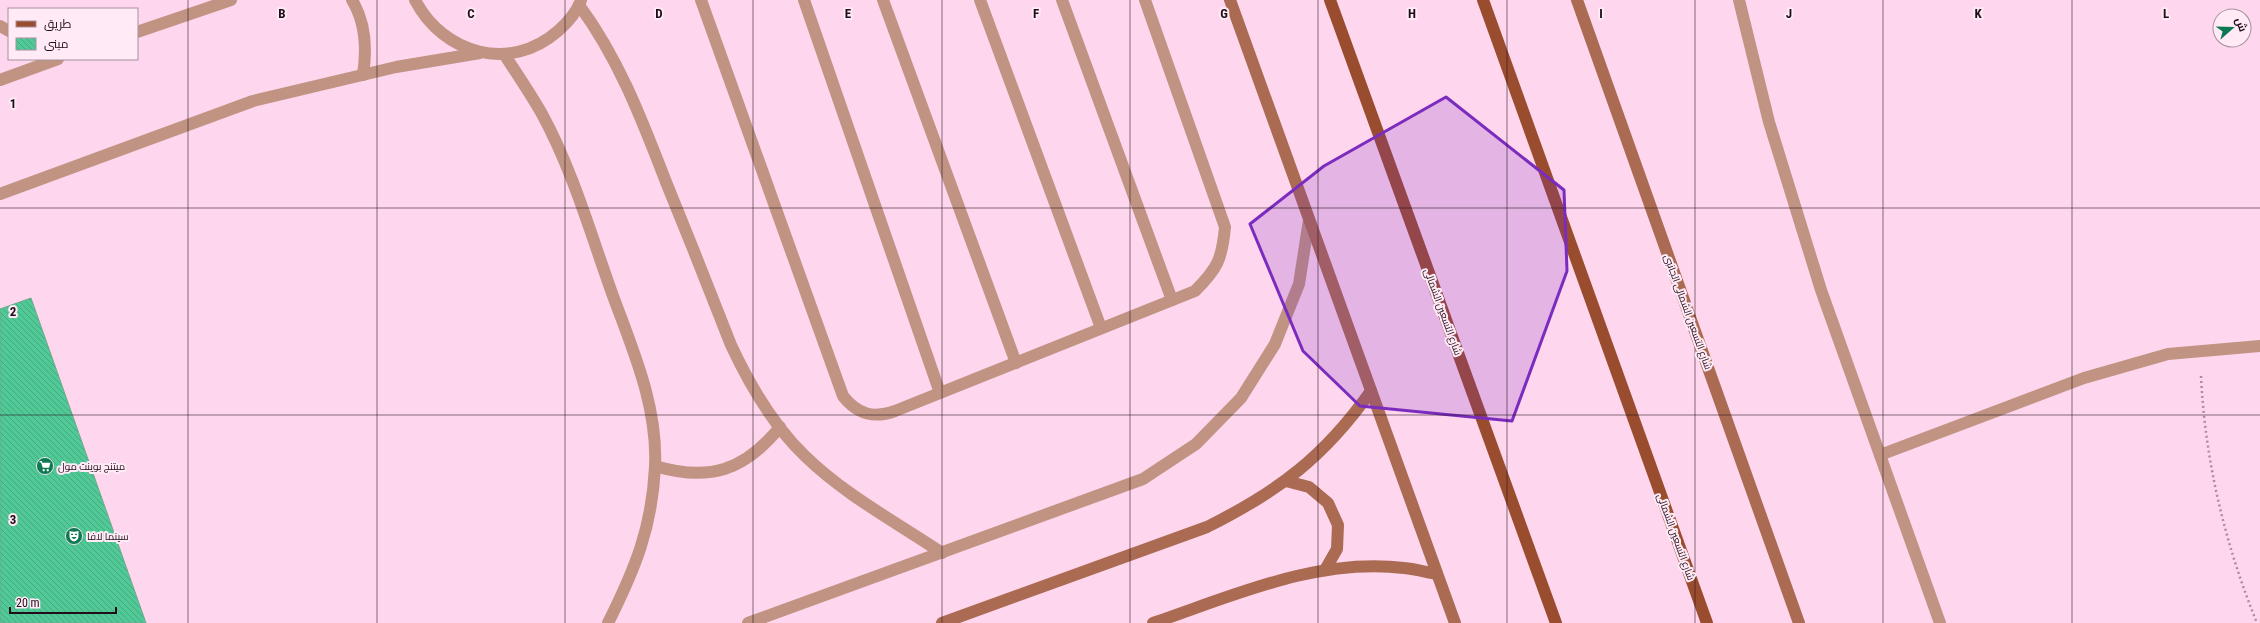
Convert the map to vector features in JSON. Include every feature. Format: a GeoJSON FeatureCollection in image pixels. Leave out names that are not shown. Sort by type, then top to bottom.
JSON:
{"type":"FeatureCollection","features":[{"type":"Feature","properties":{"kind":"main road","name":"شارع التسعين الشمالى"},"geometry":{"type":"LineString","coordinates":[[1330,0],[1556,623]]}},
{"type":"Feature","properties":{"kind":"main road","name":"شارع التسعين الشمالى"},"geometry":{"type":"LineString","coordinates":[[1483,0],[1707,623]]}},
{"type":"Feature","properties":{"kind":"street"},"geometry":{"type":"LineString","coordinates":[[138,32],[231,0]]}},
{"type":"Feature","properties":{"kind":"street"},"geometry":{"type":"LineString","coordinates":[[352,0],[361,20],[364,38],[366,56],[363,75]]}},
{"type":"Feature","properties":{"kind":"street"},"geometry":{"type":"LineString","coordinates":[[415,0],[423,15],[438,32],[458,45],[480,53]]}},
{"type":"Feature","properties":{"kind":"street"},"geometry":{"type":"LineString","coordinates":[[700,0],[843,396],[851,405],[861,412],[872,416],[884,415],[1194,291],[1212,274],[1223,251],[1225,227],[1145,0]]}},
{"type":"Feature","properties":{"kind":"street"},"geometry":{"type":"LineString","coordinates":[[804,0],[940,393]]}},
{"type":"Feature","properties":{"kind":"street"},"geometry":{"type":"LineString","coordinates":[[882,0],[1016,363]]}},
{"type":"Feature","properties":{"kind":"street"},"geometry":{"type":"LineString","coordinates":[[980,0],[1101,328]]}},
{"type":"Feature","properties":{"kind":"street"},"geometry":{"type":"LineString","coordinates":[[1062,0],[1172,300]]}},
{"type":"Feature","properties":{"kind":"street"},"geometry":{"type":"LineString","coordinates":[[1230,0],[1455,623]]}},
{"type":"Feature","properties":{"kind":"street","name":"شارع التسعين الشمالى الجانبى"},"geometry":{"type":"LineString","coordinates":[[1577,0],[1799,623]]}},
{"type":"Feature","properties":{"kind":"street"},"geometry":{"type":"LineString","coordinates":[[1739,0],[1769,122],[1819,282],[1940,623]]}},
{"type":"Feature","properties":{"kind":"street"},"geometry":{"type":"LineString","coordinates":[[0,194],[253,101],[363,75],[480,53],[504,54],[527,50],[548,40],[566,24],[580,3],[599,32],[621,72],[745,375],[761,402],[805,456],[834,481],[942,552]]}},
{"type":"Feature","properties":{"kind":"street"},"geometry":{"type":"LineString","coordinates":[[504,54],[542,114],[571,179],[643,378],[652,422],[655,466],[649,522],[632,575],[608,623]]}},
{"type":"Feature","properties":{"kind":"street"},"geometry":{"type":"LineString","coordinates":[[0,80],[55,60]]}},
{"type":"Feature","properties":{"kind":"street"},"geometry":{"type":"LineString","coordinates":[[748,623],[1143,480],[1196,444],[1240,398],[1275,344],[1299,284],[1309,220]]}},
{"type":"Feature","properties":{"kind":"street"},"geometry":{"type":"LineString","coordinates":[[1880,455],[2084,378],[2168,354],[2260,346]]}},
{"type":"Feature","properties":{"kind":"street"},"geometry":{"type":"LineString","coordinates":[[942,623],[1207,527],[1263,497],[1286,481],[1333,440],[1371,391]]}},
{"type":"Feature","properties":{"kind":"street"},"geometry":{"type":"LineString","coordinates":[[655,466],[678,473],[702,474],[724,469],[746,460],[765,445],[780,427]]}},
{"type":"Feature","properties":{"kind":"street"},"geometry":{"type":"LineString","coordinates":[[1286,481],[1309,487],[1328,503],[1338,525],[1337,549],[1325,570]]}},
{"type":"Feature","properties":{"kind":"street"},"geometry":{"type":"LineString","coordinates":[[1153,623],[1273,582],[1325,570],[1364,567],[1404,568],[1437,574]]}},
{"type":"Feature","properties":{"kind":"path"},"geometry":{"type":"LineString","coordinates":[[2200,351],[2202,402],[2208,452],[2218,502],[2231,551],[2257,623]]}},
{"type":"Feature","properties":{"kind":"highlighted area"},"geometry":{"type":"Polygon","coordinates":[[[1446,97],[1564,190],[1567,271],[1512,421],[1360,406],[1303,351],[1250,224],[1324,166],[1446,97]]]}},
{"type":"Feature","properties":{"kind":"building","name":"ميتنج بوينت مول"},"geometry":{"type":"Polygon","coordinates":[[[31,298],[146,623],[0,623],[0,309],[31,298]]]}},
{"type":"Feature","properties":{"kind":"place","name":"ميتنج بوينت مول"},"geometry":{"type":"Point","coordinates":[45,466]}},
{"type":"Feature","properties":{"kind":"place","name":"سينما لافا"},"geometry":{"type":"Point","coordinates":[74,536]}}]}
